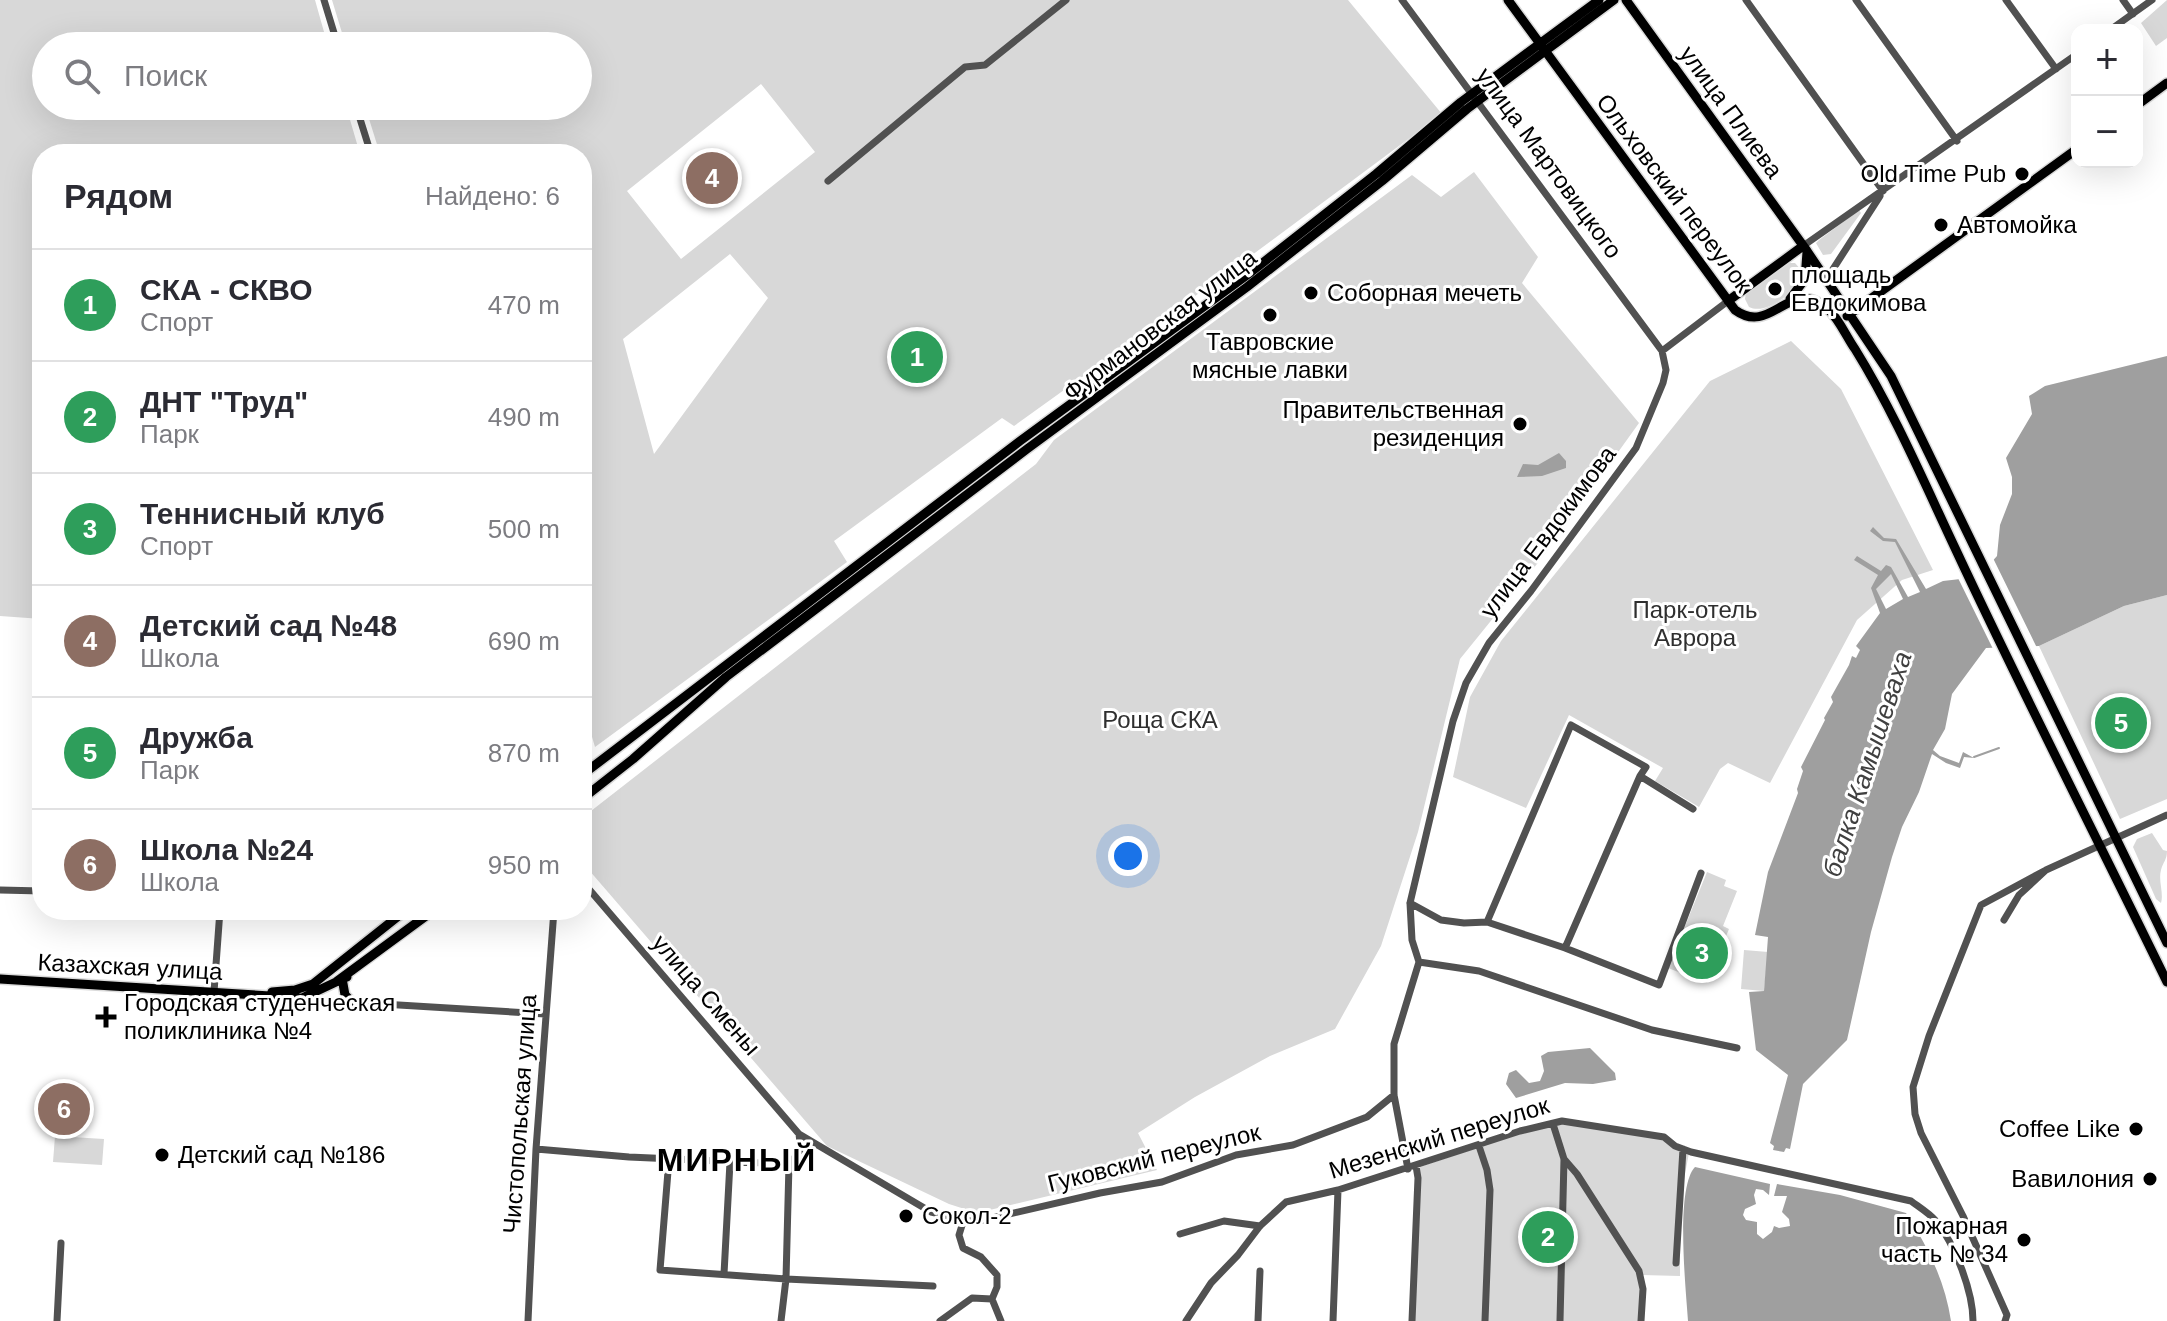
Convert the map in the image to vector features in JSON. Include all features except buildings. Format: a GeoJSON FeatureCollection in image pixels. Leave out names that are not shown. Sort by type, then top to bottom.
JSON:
{"type":"FeatureCollection","features":[{"type":"Feature","properties":{"kind":"main road","name":"Ольховский переулок"},"geometry":{"type":"LineString","coordinates":[[1508,0],[1728,301],[1741,314],[1755,319],[1790,299]]}},
{"type":"Feature","properties":{"kind":"main road","name":"Фурмановская улица"},"geometry":{"type":"LineString","coordinates":[[723,674],[1247,287],[1382,181],[1476,98],[1599,0]]}},
{"type":"Feature","properties":{"kind":"main road","name":"Фурмановская улица"},"geometry":{"type":"LineString","coordinates":[[1542,47],[1614,0]]}},
{"type":"Feature","properties":{"kind":"main road","name":"улица Плиева"},"geometry":{"type":"LineString","coordinates":[[1626,0],[1805,249],[1891,376],[2167,943]]}},
{"type":"Feature","properties":{"kind":"main road"},"geometry":{"type":"LineString","coordinates":[[2143,101],[2167,83]]}},
{"type":"Feature","properties":{"kind":"main road"},"geometry":{"type":"LineString","coordinates":[[1833,315],[1849,315],[2071,153]]}},
{"type":"Feature","properties":{"kind":"main road"},"geometry":{"type":"LineString","coordinates":[[1790,299],[1805,279],[1805,249]]}},
{"type":"Feature","properties":{"kind":"main road"},"geometry":{"type":"LineString","coordinates":[[1728,301],[1805,249]]}},
{"type":"Feature","properties":{"kind":"main road"},"geometry":{"type":"LineString","coordinates":[[1790,299],[1815,301],[1833,315],[1876,383],[2167,982]]}},
{"type":"Feature","properties":{"kind":"main road"},"geometry":{"type":"LineString","coordinates":[[592,764],[723,674]]}},
{"type":"Feature","properties":{"kind":"main road"},"geometry":{"type":"LineString","coordinates":[[592,791],[723,674]]}},
{"type":"Feature","properties":{"kind":"main road"},"geometry":{"type":"LineString","coordinates":[[592,779],[599,786]]}},
{"type":"Feature","properties":{"kind":"main road"},"geometry":{"type":"LineString","coordinates":[[248,993],[295,990],[313,984],[393,920]]}},
{"type":"Feature","properties":{"kind":"main road"},"geometry":{"type":"LineString","coordinates":[[293,999],[317,993],[420,920]]}},
{"type":"Feature","properties":{"kind":"main road"},"geometry":{"type":"LineString","coordinates":[[346,975],[345,995],[352,1002]]}},
{"type":"Feature","properties":{"kind":"main road","name":"Казахская улица"},"geometry":{"type":"LineString","coordinates":[[0,979],[248,993],[293,999]]}},
{"type":"Feature","properties":{"kind":"street"},"geometry":{"type":"LineString","coordinates":[[324,0],[334,32]]}},
{"type":"Feature","properties":{"kind":"street"},"geometry":{"type":"LineString","coordinates":[[828,181],[965,67],[985,65],[1066,0]]}},
{"type":"Feature","properties":{"kind":"street","name":"улица Мартовицкого"},"geometry":{"type":"LineString","coordinates":[[1402,0],[1662,351]]}},
{"type":"Feature","properties":{"kind":"street"},"geometry":{"type":"LineString","coordinates":[[1746,0],[1883,191]]}},
{"type":"Feature","properties":{"kind":"street"},"geometry":{"type":"LineString","coordinates":[[1856,0],[1957,141]]}},
{"type":"Feature","properties":{"kind":"street"},"geometry":{"type":"LineString","coordinates":[[2006,0],[2056,69]]}},
{"type":"Feature","properties":{"kind":"street"},"geometry":{"type":"LineString","coordinates":[[2123,0],[2133,14]]}},
{"type":"Feature","properties":{"kind":"street"},"geometry":{"type":"LineString","coordinates":[[2119,24],[2152,0]]}},
{"type":"Feature","properties":{"kind":"street"},"geometry":{"type":"LineString","coordinates":[[1805,249],[2071,58]]}},
{"type":"Feature","properties":{"kind":"street"},"geometry":{"type":"LineString","coordinates":[[360,120],[368,144]]}},
{"type":"Feature","properties":{"kind":"street"},"geometry":{"type":"LineString","coordinates":[[1826,280],[1883,191]]}},
{"type":"Feature","properties":{"kind":"street"},"geometry":{"type":"LineString","coordinates":[[1662,351],[1728,301]]}},
{"type":"Feature","properties":{"kind":"street","name":"улица Евдокимова"},"geometry":{"type":"LineString","coordinates":[[1412,1321],[1418,1178],[1412,1168],[1394,1095],[1394,1044],[1419,962],[1412,940],[1410,903],[1453,721],[1466,683],[1489,643],[1636,448],[1663,383],[1666,370],[1662,351]]}},
{"type":"Feature","properties":{"kind":"street"},"geometry":{"type":"LineString","coordinates":[[1487,922],[1571,725],[1646,767],[1565,948]]}},
{"type":"Feature","properties":{"kind":"street"},"geometry":{"type":"LineString","coordinates":[[1640,776],[1693,809]]}},
{"type":"Feature","properties":{"kind":"street"},"geometry":{"type":"LineString","coordinates":[[2005,1321],[2007,1315],[1921,1133],[1915,1114],[1913,1087],[1929,1036],[1981,905],[2046,870],[2167,815]]}},
{"type":"Feature","properties":{"kind":"street"},"geometry":{"type":"LineString","coordinates":[[2004,920],[2019,895],[2046,870]]}},
{"type":"Feature","properties":{"kind":"street"},"geometry":{"type":"LineString","coordinates":[[1410,903],[1441,920],[1487,922],[1565,948],[1659,985],[1701,873]]}},
{"type":"Feature","properties":{"kind":"street"},"geometry":{"type":"LineString","coordinates":[[0,890],[32,891]]}},
{"type":"Feature","properties":{"kind":"street","name":"улица Смены"},"geometry":{"type":"LineString","coordinates":[[592,893],[799,1134],[931,1212],[964,1219]]}},
{"type":"Feature","properties":{"kind":"street"},"geometry":{"type":"LineString","coordinates":[[214,992],[219,920]]}},
{"type":"Feature","properties":{"kind":"street","name":"Чистопольская улица"},"geometry":{"type":"LineString","coordinates":[[528,1321],[536,1149],[553,920]]}},
{"type":"Feature","properties":{"kind":"street"},"geometry":{"type":"LineString","coordinates":[[1419,962],[1479,971],[1652,1030],[1737,1048]]}},
{"type":"Feature","properties":{"kind":"street","name":"Казахская улица"},"geometry":{"type":"LineString","coordinates":[[293,999],[545,1014]]}},
{"type":"Feature","properties":{"kind":"street","name":"Гуковский переулок"},"geometry":{"type":"LineString","coordinates":[[964,1219],[975,1222],[1162,1182],[1236,1155],[1293,1145],[1367,1117],[1394,1095]]}},
{"type":"Feature","properties":{"kind":"street","name":"Мезенский переулок"},"geometry":{"type":"LineString","coordinates":[[1186,1321],[1211,1283],[1260,1226],[1286,1202],[1338,1190],[1520,1131],[1562,1121],[1664,1137],[1683,1149],[1911,1201],[1936,1221],[1958,1261],[1973,1302],[1973,1321]]}},
{"type":"Feature","properties":{"kind":"street"},"geometry":{"type":"LineString","coordinates":[[1553,1124],[1564,1159],[1560,1321]]}},
{"type":"Feature","properties":{"kind":"street"},"geometry":{"type":"LineString","coordinates":[[781,1321],[786,1279],[789,1164],[801,1150],[799,1134]]}},
{"type":"Feature","properties":{"kind":"street"},"geometry":{"type":"LineString","coordinates":[[1479,1146],[1490,1190],[1485,1321]]}},
{"type":"Feature","properties":{"kind":"street"},"geometry":{"type":"LineString","coordinates":[[536,1149],[789,1164]]}},
{"type":"Feature","properties":{"kind":"street"},"geometry":{"type":"LineString","coordinates":[[1676,1263],[1683,1149]]}},
{"type":"Feature","properties":{"kind":"street"},"geometry":{"type":"LineString","coordinates":[[669,1159],[660,1270],[933,1286]]}},
{"type":"Feature","properties":{"kind":"street"},"geometry":{"type":"LineString","coordinates":[[1564,1159],[1577,1174],[1639,1271],[1643,1289],[1641,1321]]}},
{"type":"Feature","properties":{"kind":"street"},"geometry":{"type":"LineString","coordinates":[[724,1274],[730,1162]]}},
{"type":"Feature","properties":{"kind":"street"},"geometry":{"type":"LineString","coordinates":[[1333,1321],[1338,1190]]}},
{"type":"Feature","properties":{"kind":"street"},"geometry":{"type":"LineString","coordinates":[[964,1219],[959,1235],[963,1248],[981,1257],[997,1275],[997,1287],[992,1299],[1001,1321]]}},
{"type":"Feature","properties":{"kind":"street"},"geometry":{"type":"LineString","coordinates":[[1180,1234],[1224,1221],[1260,1226]]}},
{"type":"Feature","properties":{"kind":"street"},"geometry":{"type":"LineString","coordinates":[[57,1321],[61,1243]]}},
{"type":"Feature","properties":{"kind":"street"},"geometry":{"type":"LineString","coordinates":[[1258,1321],[1260,1271]]}},
{"type":"Feature","properties":{"kind":"street"},"geometry":{"type":"LineString","coordinates":[[940,1321],[972,1298],[992,1299]]}},
{"type":"Feature","properties":{"kind":"green space"},"geometry":{"type":"Polygon","coordinates":[[[0,0],[315,0],[324,32],[32,32],[32,120],[350,120],[357,144],[32,144],[32,618],[0,616],[0,0]]]}},
{"type":"Feature","properties":{"kind":"green space"},"geometry":{"type":"Polygon","coordinates":[[[332,0],[1348,0],[1442,114],[1014,426],[1002,418],[834,541],[847,562],[595,747],[592,737],[592,144],[377,144],[369,120],[592,120],[592,32],[342,32],[332,0]],[[761,84],[627,191],[681,259],[815,152],[761,84]],[[730,254],[623,339],[654,454],[768,298],[730,254]]]}},
{"type":"Feature","properties":{"kind":"green space"},"geometry":{"type":"Polygon","coordinates":[[[2167,0],[2167,38],[2156,46],[2141,23],[2167,0]]]}},
{"type":"Feature","properties":{"kind":"green space","name":"Роща СКА"},"geometry":{"type":"Polygon","coordinates":[[[1474,172],[1538,257],[1522,283],[1639,423],[1545,554],[1460,659],[1418,832],[1381,946],[1335,1029],[1270,1056],[1138,1133],[1157,1170],[977,1213],[949,1204],[827,1146],[592,874],[592,810],[1036,464],[1054,440],[1412,175],[1441,197],[1474,172]]]}},
{"type":"Feature","properties":{"kind":"green space"},"geometry":{"type":"Polygon","coordinates":[[[1859,210],[1861,213],[1831,254],[1823,255],[1816,243],[1859,210]]]}},
{"type":"Feature","properties":{"kind":"green space"},"geometry":{"type":"Polygon","coordinates":[[[1785,263],[1795,263],[1802,271],[1795,286],[1773,305],[1756,309],[1749,307],[1746,292],[1785,263]]]}},
{"type":"Feature","properties":{"kind":"green space","name":"Парк-отель Аврора"},"geometry":{"type":"Polygon","coordinates":[[[1791,341],[1841,389],[1933,570],[1902,580],[1857,620],[1770,783],[1728,763],[1720,769],[1699,807],[1655,781],[1663,768],[1569,715],[1526,808],[1453,777],[1470,697],[1501,641],[1710,381],[1791,341]]]}},
{"type":"Feature","properties":{"kind":"green space"},"geometry":{"type":"Polygon","coordinates":[[[2167,595],[2167,799],[2120,819],[2039,646],[2124,606],[2167,595]]]}},
{"type":"Feature","properties":{"kind":"green space"},"geometry":{"type":"Polygon","coordinates":[[[2152,833],[2163,850],[2167,851],[2160,874],[2161,903],[2156,899],[2133,847],[2137,839],[2152,833]]]}},
{"type":"Feature","properties":{"kind":"green space"},"geometry":{"type":"Polygon","coordinates":[[[1707,872],[1726,880],[1724,886],[1737,891],[1723,926],[1729,929],[1707,983],[1668,968],[1707,872]]]}},
{"type":"Feature","properties":{"kind":"green space"},"geometry":{"type":"Polygon","coordinates":[[[1744,950],[1768,952],[1764,991],[1741,989],[1744,950]]]}},
{"type":"Feature","properties":{"kind":"green space"},"geometry":{"type":"Polygon","coordinates":[[[1572,1121],[1656,1133],[1689,1153],[1680,1200],[1680,1276],[1642,1275],[1640,1321],[1411,1321],[1420,1167],[1512,1136],[1572,1121]]]}},
{"type":"Feature","properties":{"kind":"green space"},"geometry":{"type":"Polygon","coordinates":[[[55,1136],[104,1139],[102,1165],[53,1162],[55,1136]]]}},
{"type":"Feature","properties":{"kind":"water","name":"балка Камышеваха"},"geometry":{"type":"Polygon","coordinates":[[[2167,356],[2167,595],[2124,606],[2039,646],[1986,648],[1952,694],[1945,729],[1933,750],[1959,763],[1963,752],[1974,758],[1964,757],[1960,768],[1932,754],[1892,857],[1871,932],[1847,1040],[1803,1084],[1790,1149],[1786,1148],[1784,1152],[1773,1150],[1774,1146],[1770,1143],[1788,1075],[1756,1050],[1749,992],[1764,991],[1768,937],[1755,935],[1768,872],[1798,793],[1803,771],[1801,767],[1833,702],[1831,697],[1852,656],[1856,658],[1860,650],[1856,646],[1880,613],[1871,588],[1878,575],[1854,560],[1857,556],[1881,571],[1886,565],[1891,567],[1908,597],[1920,592],[1895,542],[1883,541],[1870,531],[1873,527],[1884,538],[1896,539],[1926,589],[1943,581],[1978,577],[1997,556],[2000,525],[2012,494],[2012,477],[2006,458],[2032,414],[2029,396],[2045,386],[2167,356]],[[1891,574],[1876,589],[1886,609],[1903,599],[1891,574]]]}},
{"type":"Feature","properties":{"kind":"water"},"geometry":{"type":"Polygon","coordinates":[[[1559,453],[1566,461],[1566,468],[1542,476],[1517,477],[1523,464],[1538,465],[1559,453]]]}},
{"type":"Feature","properties":{"kind":"water"},"geometry":{"type":"Polygon","coordinates":[[[1590,1048],[1615,1073],[1616,1080],[1593,1084],[1565,1083],[1516,1098],[1506,1084],[1509,1073],[1516,1070],[1529,1083],[1540,1081],[1544,1071],[1541,1056],[1548,1052],[1590,1048]]]}},
{"type":"Feature","properties":{"kind":"water"},"geometry":{"type":"Polygon","coordinates":[[[1695,1167],[1770,1184],[1769,1195],[1756,1189],[1756,1204],[1745,1209],[1743,1215],[1746,1220],[1757,1222],[1757,1234],[1763,1239],[1774,1226],[1790,1226],[1789,1219],[1782,1212],[1787,1196],[1774,1196],[1777,1184],[1840,1195],[1906,1213],[1934,1265],[1945,1292],[1951,1321],[1688,1321],[1683,1217],[1689,1178],[1695,1167]]]}},
{"type":"Feature","properties":{"kind":"pier"},"geometry":{"type":"Polygon","coordinates":[[[1992,556],[2038,650],[1994,651],[1957,576],[1976,574],[1992,556]]]}},
{"type":"Feature","properties":{"kind":"waterway"},"geometry":{"type":"LineString","coordinates":[[1974,757],[1999,748]]}},
{"type":"Feature","properties":{"kind":"place","name":"Old Time Pub"},"geometry":{"type":"Point","coordinates":[2022,174]}},
{"type":"Feature","properties":{"kind":"place","name":"Детский сад №48"},"geometry":{"type":"Point","coordinates":[712,178]}},
{"type":"Feature","properties":{"kind":"place","name":"Автомойка"},"geometry":{"type":"Point","coordinates":[1941,225]}},
{"type":"Feature","properties":{"kind":"place","name":"площадь Евдокимова"},"geometry":{"type":"Point","coordinates":[1775,289]}},
{"type":"Feature","properties":{"kind":"place","name":"Соборная мечеть"},"geometry":{"type":"Point","coordinates":[1311,293]}},
{"type":"Feature","properties":{"kind":"place","name":"Тавровские мясные лавки"},"geometry":{"type":"Point","coordinates":[1270,315]}},
{"type":"Feature","properties":{"kind":"place","name":"СКА - СКВО"},"geometry":{"type":"Point","coordinates":[917,357]}},
{"type":"Feature","properties":{"kind":"place","name":"Правительственная резиденция"},"geometry":{"type":"Point","coordinates":[1520,424]}},
{"type":"Feature","properties":{"kind":"place","name":"Дружба"},"geometry":{"type":"Point","coordinates":[2121,723]}},
{"type":"Feature","properties":{"kind":"place","name":"Теннисный клуб"},"geometry":{"type":"Point","coordinates":[1702,953]}},
{"type":"Feature","properties":{"kind":"place","name":"Городская студенческая поликлиника №4"},"geometry":{"type":"Point","coordinates":[106,1017]}},
{"type":"Feature","properties":{"kind":"place","name":"Школа №24"},"geometry":{"type":"Point","coordinates":[64,1109]}},
{"type":"Feature","properties":{"kind":"place","name":"Coffee Like"},"geometry":{"type":"Point","coordinates":[2136,1129]}},
{"type":"Feature","properties":{"kind":"place","name":"Детский сад №186"},"geometry":{"type":"Point","coordinates":[162,1155]}},
{"type":"Feature","properties":{"kind":"place","name":"Вавилония"},"geometry":{"type":"Point","coordinates":[2150,1179]}},
{"type":"Feature","properties":{"kind":"place","name":"Сокол-2"},"geometry":{"type":"Point","coordinates":[906,1216]}},
{"type":"Feature","properties":{"kind":"place","name":"ДНТ \"Труд\""},"geometry":{"type":"Point","coordinates":[1548,1237]}},
{"type":"Feature","properties":{"kind":"place","name":"Пожарная часть № 34"},"geometry":{"type":"Point","coordinates":[2024,1240]}},
{"type":"Feature","properties":{"kind":"district","name":"МИРНЫЙ"},"geometry":{"type":"Point","coordinates":[737,1160]}}]}
